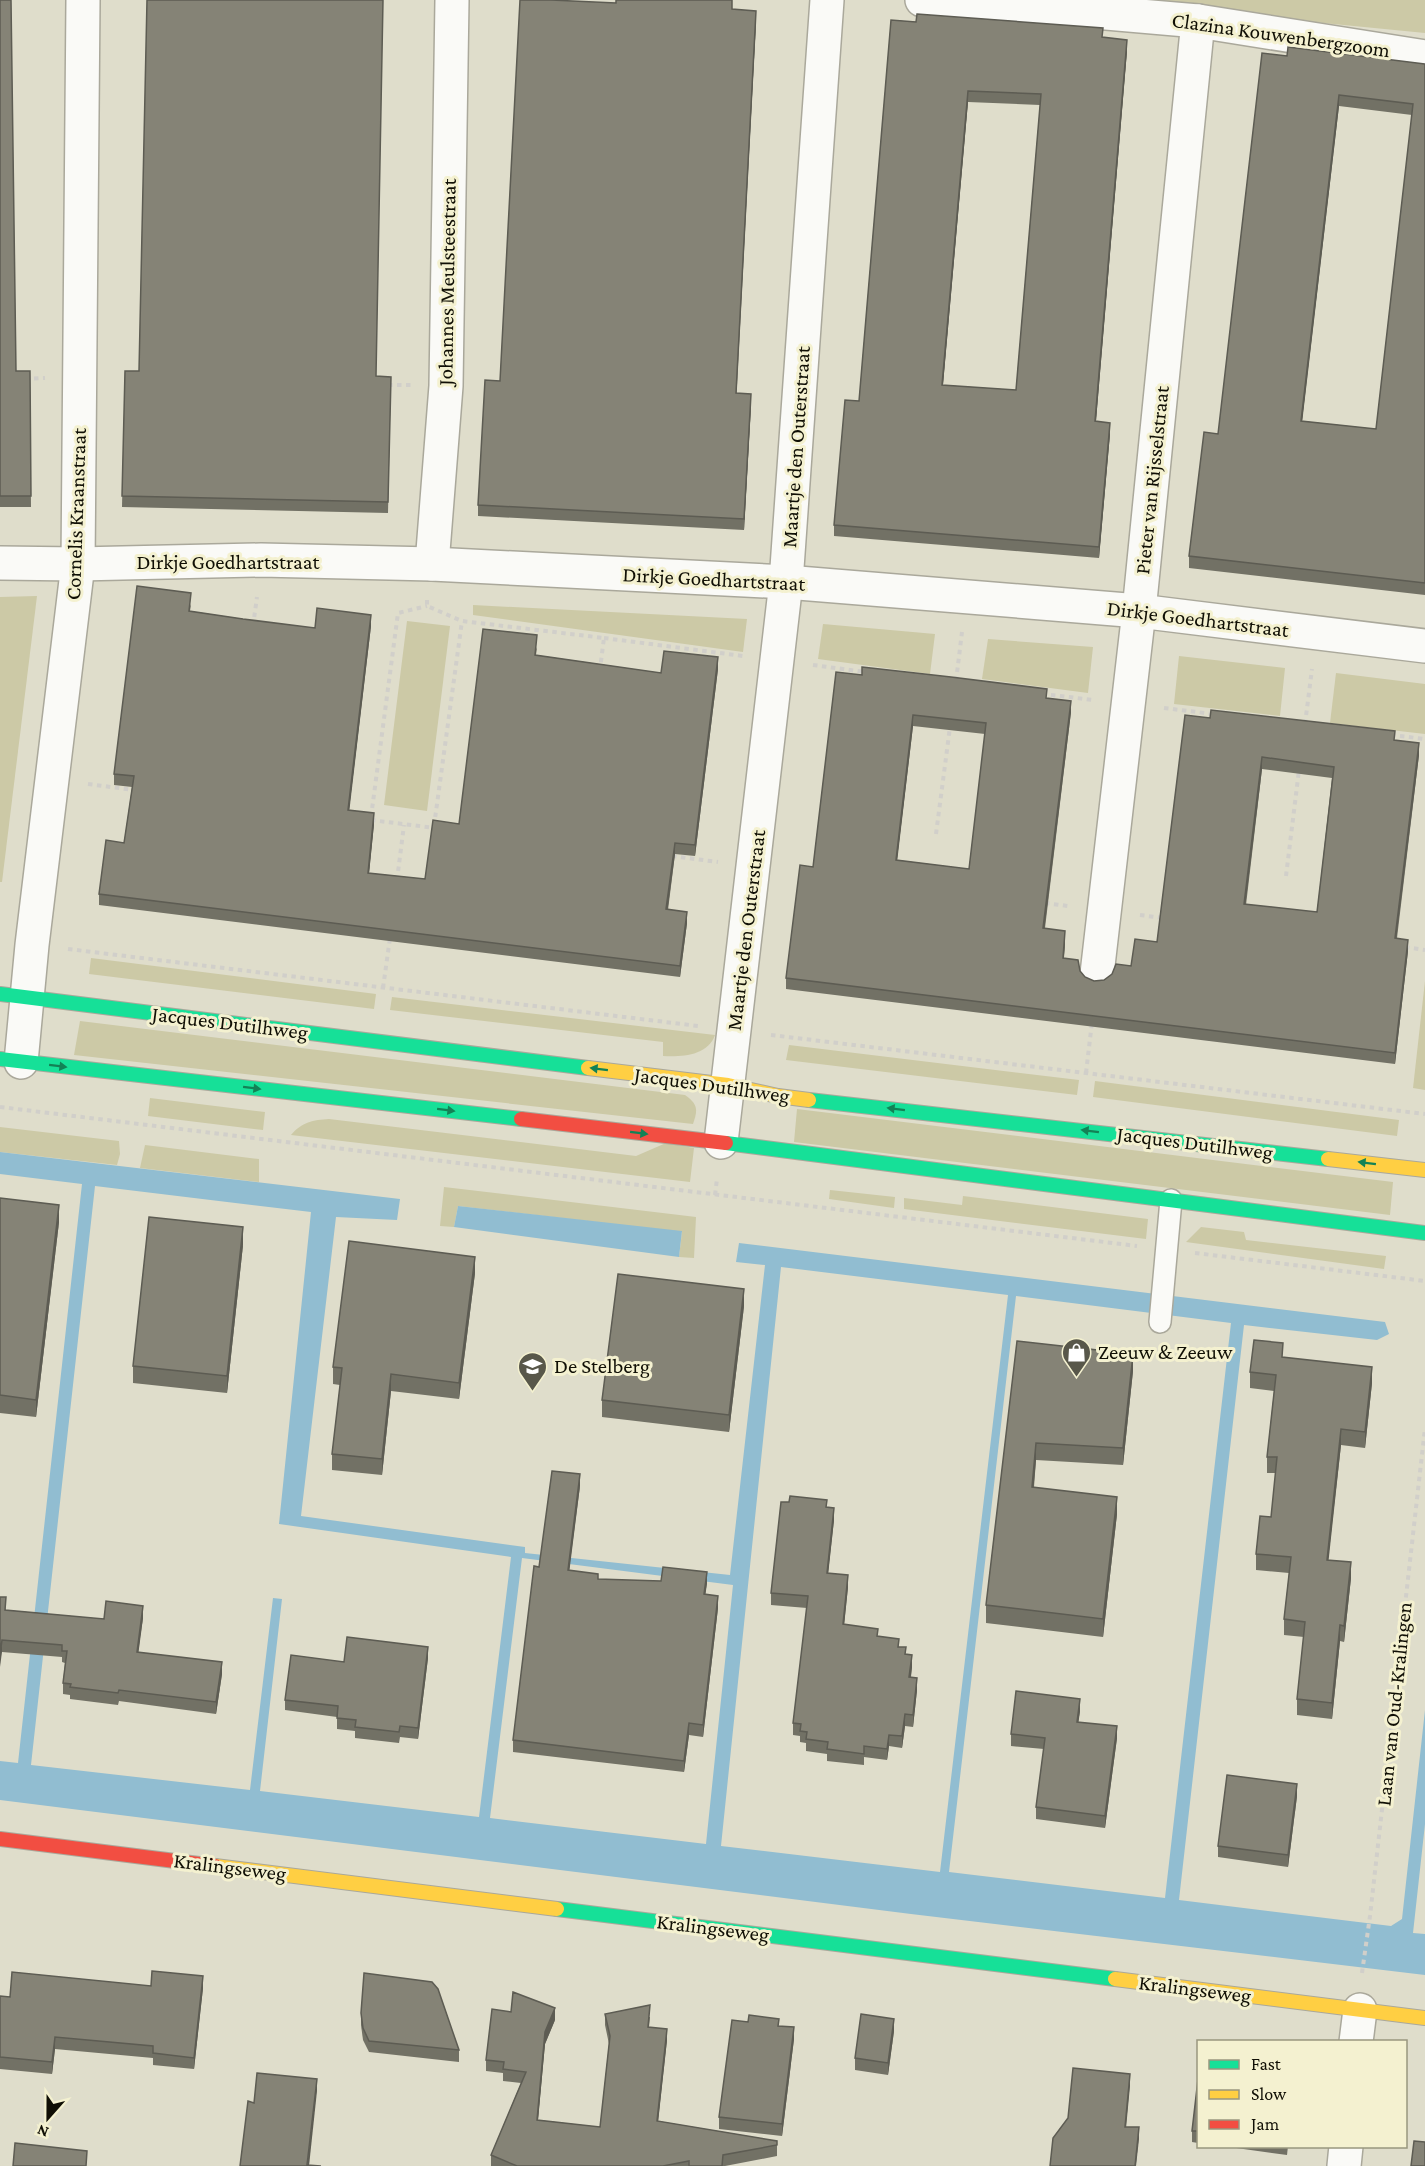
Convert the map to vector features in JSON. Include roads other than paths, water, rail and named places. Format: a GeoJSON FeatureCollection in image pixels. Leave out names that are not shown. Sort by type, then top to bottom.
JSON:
{"type":"FeatureCollection","features":[{"type":"Feature","properties":{"kind":"main road","name":"Jacques Dutilhweg"},"geometry":{"type":"LineString","coordinates":[[14,996],[728,1085],[778,1096],[1425,1170]]}},
{"type":"Feature","properties":{"kind":"main road"},"geometry":{"type":"LineString","coordinates":[[11,1060],[721,1142],[1425,1233]]}},
{"type":"Feature","properties":{"kind":"main road","name":"Kralingseweg"},"geometry":{"type":"LineString","coordinates":[[0,1839],[1425,2018]]}},
{"type":"Feature","properties":{"kind":"street","name":"Cornelis Kraanstraat"},"geometry":{"type":"LineString","coordinates":[[11,1060],[14,996],[52,779],[78,564],[83,0]]}},
{"type":"Feature","properties":{"kind":"street","name":"Johannes Meulsteestraat"},"geometry":{"type":"LineString","coordinates":[[432,564],[446,386],[452,0]]}},
{"type":"Feature","properties":{"kind":"street","name":"Maartje den Outerstraat"},"geometry":{"type":"LineString","coordinates":[[721,1142],[786,582],[827,0]]}},
{"type":"Feature","properties":{"kind":"street","name":"Clazina Kouwenbergzoom"},"geometry":{"type":"LineString","coordinates":[[922,0],[1013,5],[1198,21],[1425,57]]}},
{"type":"Feature","properties":{"kind":"street","name":"Pieter van Rijsselstraat"},"geometry":{"type":"LineString","coordinates":[[1097,974],[1139,611],[1198,21]]}},
{"type":"Feature","properties":{"kind":"street","name":"Dirkje Goedhartstraat"},"geometry":{"type":"LineString","coordinates":[[0,563],[78,564],[261,560],[432,564],[786,582],[1139,611],[1425,646]]}},
{"type":"Feature","properties":{"kind":"street"},"geometry":{"type":"LineString","coordinates":[[1344,2166],[1346,2148]]}},
{"type":"Feature","properties":{"kind":"lane"},"geometry":{"type":"LineString","coordinates":[[1160,1322],[1172,1200]]}},
{"type":"Feature","properties":{"kind":"water"},"geometry":{"type":"Polygon","coordinates":[[[0,1152],[400,1199],[397,1220],[336,1217],[301,1516],[525,1547],[525,1553],[730,1575],[765,1265],[736,1262],[739,1243],[1385,1322],[1389,1334],[1377,1340],[1244,1325],[1179,1900],[1391,1926],[1402,1919],[1425,1710],[1425,1824],[1413,1933],[1425,1934],[1425,1975],[911,1914],[0,1800],[0,1761],[18,1763],[82,1184],[0,1174],[0,1152]],[[95,1186],[31,1765],[250,1790],[273,1598],[282,1599],[260,1791],[479,1817],[511,1557],[279,1524],[311,1212],[95,1186]],[[781,1267],[721,1846],[940,1872],[1008,1295],[781,1267]],[[1016,1296],[949,1872],[1165,1898],[1231,1323],[1016,1296]],[[522,1558],[490,1818],[706,1844],[733,1585],[522,1558]]]}},
{"type":"Feature","properties":{"kind":"water"},"geometry":{"type":"Polygon","coordinates":[[[458,1206],[682,1231],[679,1257],[454,1227],[458,1206]]]}},
{"type":"Feature","properties":{"kind":"place","name":"Zeeuw & Zeeuw"},"geometry":{"type":"Point","coordinates":[1077,1378]}},
{"type":"Feature","properties":{"kind":"place","name":"De Stelberg"},"geometry":{"type":"Point","coordinates":[533,1392]}}]}
